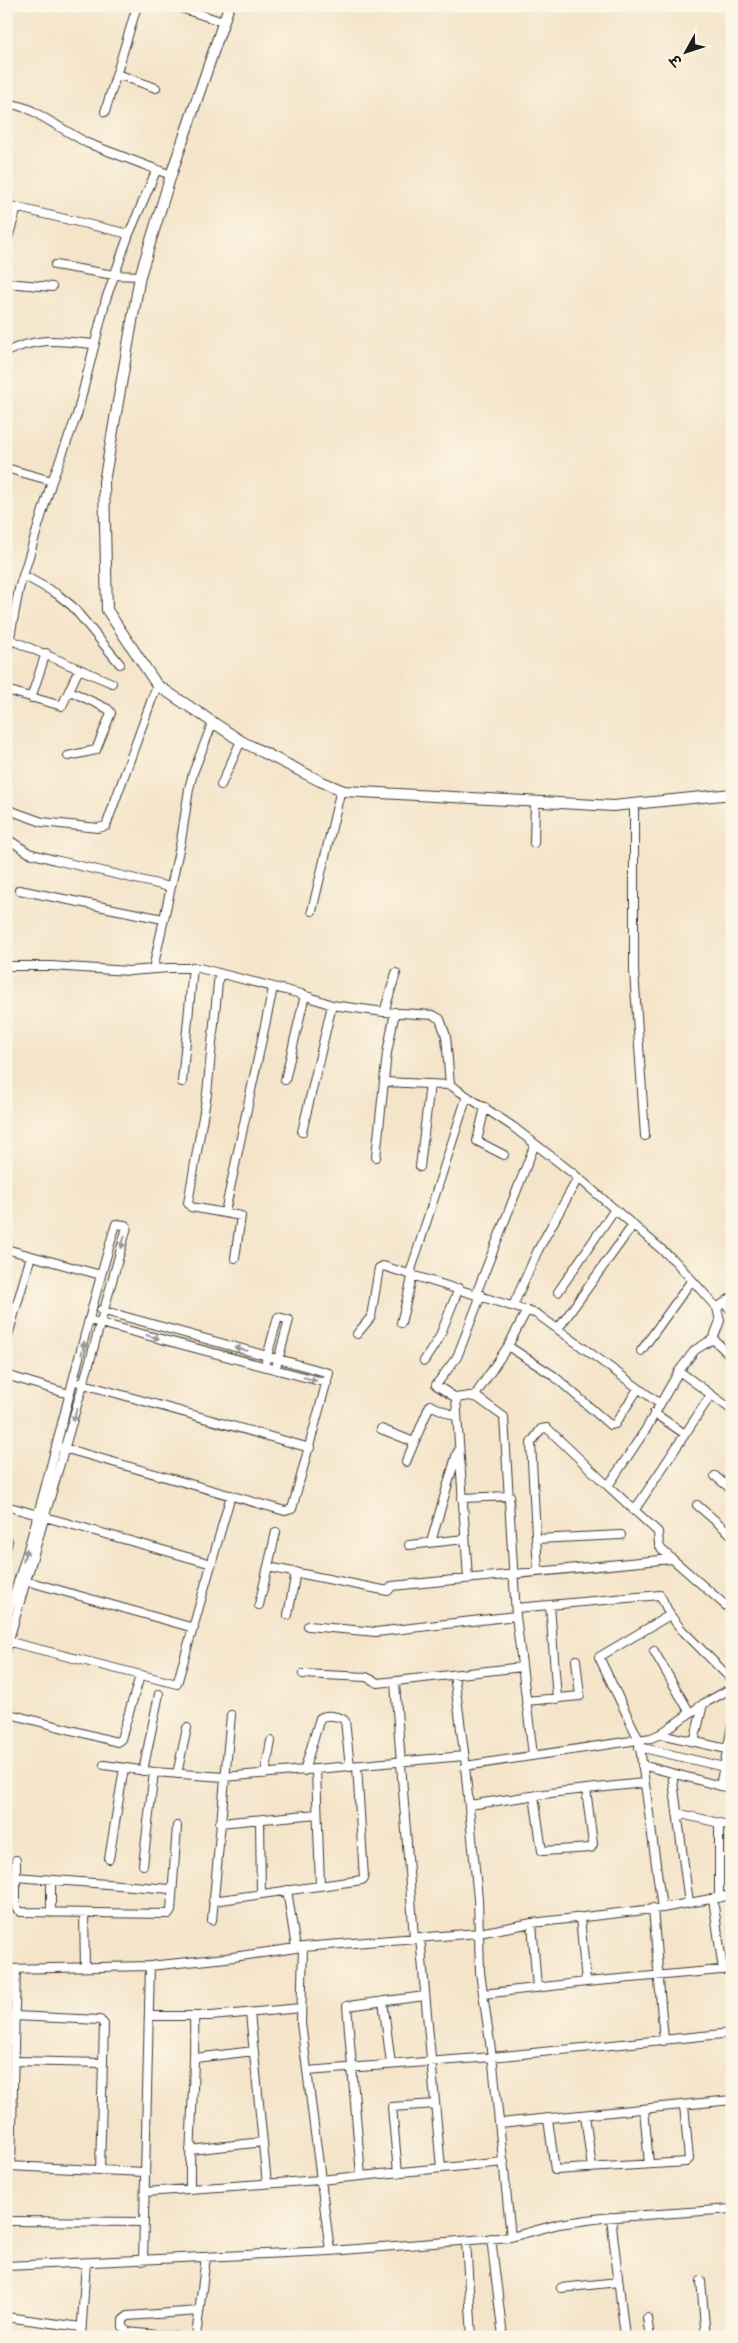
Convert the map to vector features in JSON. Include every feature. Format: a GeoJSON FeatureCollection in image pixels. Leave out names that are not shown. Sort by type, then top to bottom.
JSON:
{"type":"FeatureCollection","features":[{"type":"Feature","properties":{"kind":"street"},"geometry":{"type":"LineString","coordinates":[[105,112],[137,6]]}},
{"type":"Feature","properties":{"kind":"street"},"geometry":{"type":"LineString","coordinates":[[175,6],[223,22]]}},
{"type":"Feature","properties":{"kind":"street"},"geometry":{"type":"LineString","coordinates":[[229,6],[171,176],[140,276],[104,482],[106,610],[157,685],[241,741],[320,781],[341,789],[613,806],[732,794]]}},
{"type":"Feature","properties":{"kind":"street"},"geometry":{"type":"LineString","coordinates":[[116,74],[156,88]]}},
{"type":"Feature","properties":{"kind":"street"},"geometry":{"type":"LineString","coordinates":[[6,102],[29,109],[87,143],[171,176]]}},
{"type":"Feature","properties":{"kind":"street"},"geometry":{"type":"LineString","coordinates":[[6,658],[23,575],[52,481],[77,415],[94,344],[114,275],[156,171]]}},
{"type":"Feature","properties":{"kind":"street"},"geometry":{"type":"LineString","coordinates":[[6,205],[129,234]]}},
{"type":"Feature","properties":{"kind":"street"},"geometry":{"type":"LineString","coordinates":[[6,244],[17,208]]}},
{"type":"Feature","properties":{"kind":"street"},"geometry":{"type":"LineString","coordinates":[[56,265],[114,275],[140,276]]}},
{"type":"Feature","properties":{"kind":"street"},"geometry":{"type":"LineString","coordinates":[[6,283],[52,287]]}},
{"type":"Feature","properties":{"kind":"street"},"geometry":{"type":"LineString","coordinates":[[6,352],[22,344],[44,340],[94,344]]}},
{"type":"Feature","properties":{"kind":"street"},"geometry":{"type":"LineString","coordinates":[[6,468],[52,481]]}},
{"type":"Feature","properties":{"kind":"street"},"geometry":{"type":"LineString","coordinates":[[23,575],[57,594],[72,606],[120,664]]}},
{"type":"Feature","properties":{"kind":"street"},"geometry":{"type":"LineString","coordinates":[[9,639],[46,653],[112,683]]}},
{"type":"Feature","properties":{"kind":"street"},"geometry":{"type":"LineString","coordinates":[[31,698],[46,653]]}},
{"type":"Feature","properties":{"kind":"street"},"geometry":{"type":"LineString","coordinates":[[6,690],[60,706],[64,704],[79,669]]}},
{"type":"Feature","properties":{"kind":"street"},"geometry":{"type":"LineString","coordinates":[[6,809],[42,822],[98,828],[106,826],[157,685]]}},
{"type":"Feature","properties":{"kind":"street"},"geometry":{"type":"LineString","coordinates":[[68,756],[96,750],[111,713],[108,709],[70,691]]}},
{"type":"Feature","properties":{"kind":"street"},"geometry":{"type":"LineString","coordinates":[[153,969],[193,773],[213,722]]}},
{"type":"Feature","properties":{"kind":"street"},"geometry":{"type":"LineString","coordinates":[[221,785],[241,741]]}},
{"type":"Feature","properties":{"kind":"street"},"geometry":{"type":"LineString","coordinates":[[312,911],[341,789]]}},
{"type":"Feature","properties":{"kind":"street"},"geometry":{"type":"LineString","coordinates":[[534,843],[535,802]]}},
{"type":"Feature","properties":{"kind":"street"},"geometry":{"type":"LineString","coordinates":[[634,803],[634,971],[645,1136]]}},
{"type":"Feature","properties":{"kind":"street"},"geometry":{"type":"LineString","coordinates":[[6,838],[29,853],[170,887]]}},
{"type":"Feature","properties":{"kind":"street"},"geometry":{"type":"LineString","coordinates":[[19,890],[163,919]]}},
{"type":"Feature","properties":{"kind":"street"},"geometry":{"type":"LineString","coordinates":[[6,966],[51,966],[129,971],[193,967],[305,995],[332,1005],[384,1012],[433,1015],[440,1018],[446,1036],[450,1085]]}},
{"type":"Feature","properties":{"kind":"street"},"geometry":{"type":"LineString","coordinates":[[182,1082],[193,967]]}},
{"type":"Feature","properties":{"kind":"street"},"geometry":{"type":"LineString","coordinates":[[219,973],[207,1094],[188,1203],[191,1207],[241,1216],[235,1258]]}},
{"type":"Feature","properties":{"kind":"street"},"geometry":{"type":"LineString","coordinates":[[384,1012],[396,973]]}},
{"type":"Feature","properties":{"kind":"street"},"geometry":{"type":"LineString","coordinates":[[225,1212],[272,988]]}},
{"type":"Feature","properties":{"kind":"street"},"geometry":{"type":"LineString","coordinates":[[285,1080],[305,995]]}},
{"type":"Feature","properties":{"kind":"street"},"geometry":{"type":"LineString","coordinates":[[302,1132],[332,1005]]}},
{"type":"Feature","properties":{"kind":"street"},"geometry":{"type":"LineString","coordinates":[[376,1157],[384,1082],[395,1012]]}},
{"type":"Feature","properties":{"kind":"street"},"geometry":{"type":"LineString","coordinates":[[384,1082],[450,1085],[485,1107],[578,1178],[675,1261],[718,1308],[720,1321],[714,1339],[695,1350],[679,1370],[660,1404],[608,1486]]}},
{"type":"Feature","properties":{"kind":"street"},"geometry":{"type":"LineString","coordinates":[[420,1167],[430,1084]]}},
{"type":"Feature","properties":{"kind":"street"},"geometry":{"type":"LineString","coordinates":[[401,1323],[411,1273],[468,1096]]}},
{"type":"Feature","properties":{"kind":"street"},"geometry":{"type":"LineString","coordinates":[[485,1107],[477,1141],[504,1155]]}},
{"type":"Feature","properties":{"kind":"street"},"geometry":{"type":"LineString","coordinates":[[533,1755],[516,1616],[515,1574],[504,1417],[474,1397],[456,1398],[436,1385],[457,1357],[535,1144]]}},
{"type":"Feature","properties":{"kind":"street"},"geometry":{"type":"LineString","coordinates":[[514,1306],[538,1250],[578,1178]]}},
{"type":"Feature","properties":{"kind":"street"},"geometry":{"type":"LineString","coordinates":[[558,1292],[614,1209]]}},
{"type":"Feature","properties":{"kind":"street"},"geometry":{"type":"LineString","coordinates":[[6,1619],[73,1381],[100,1274],[116,1224],[125,1225],[127,1227],[84,1384],[6,1650]]}},
{"type":"Feature","properties":{"kind":"street"},"geometry":{"type":"LineString","coordinates":[[558,1329],[633,1225]]}},
{"type":"Feature","properties":{"kind":"street"},"geometry":{"type":"LineString","coordinates":[[6,1249],[100,1274]]}},
{"type":"Feature","properties":{"kind":"street"},"geometry":{"type":"LineString","coordinates":[[6,1342],[31,1256]]}},
{"type":"Feature","properties":{"kind":"street"},"geometry":{"type":"LineString","coordinates":[[357,1334],[371,1317],[379,1268],[383,1266],[411,1273],[537,1314],[660,1404]]}},
{"type":"Feature","properties":{"kind":"street"},"geometry":{"type":"LineString","coordinates":[[641,1351],[692,1280]]}},
{"type":"Feature","properties":{"kind":"street"},"geometry":{"type":"LineString","coordinates":[[424,1361],[439,1338],[459,1288]]}},
{"type":"Feature","properties":{"kind":"street"},"geometry":{"type":"LineString","coordinates":[[718,1308],[732,1298]]}},
{"type":"Feature","properties":{"kind":"street"},"geometry":{"type":"LineString","coordinates":[[725,1303],[732,1311]]}},
{"type":"Feature","properties":{"kind":"street"},"geometry":{"type":"LineString","coordinates":[[55,1446],[289,1511],[292,1509],[310,1448],[329,1376],[326,1372],[92,1307]]}},
{"type":"Feature","properties":{"kind":"street"},"geometry":{"type":"LineString","coordinates":[[474,1397],[508,1346],[527,1310]]}},
{"type":"Feature","properties":{"kind":"street"},"geometry":{"type":"LineString","coordinates":[[264,1366],[278,1317],[289,1320],[276,1370]]}},
{"type":"Feature","properties":{"kind":"street"},"geometry":{"type":"LineString","coordinates":[[89,1320],[327,1383]]}},
{"type":"Feature","properties":{"kind":"street"},"geometry":{"type":"LineString","coordinates":[[198,1349],[200,1337]]}},
{"type":"Feature","properties":{"kind":"street"},"geometry":{"type":"LineString","coordinates":[[714,1339],[732,1356]]}},
{"type":"Feature","properties":{"kind":"street"},"geometry":{"type":"LineString","coordinates":[[508,1346],[554,1376],[610,1425],[615,1424],[638,1389]]}},
{"type":"Feature","properties":{"kind":"street"},"geometry":{"type":"LineString","coordinates":[[679,1370],[732,1410]]}},
{"type":"Feature","properties":{"kind":"street"},"geometry":{"type":"LineString","coordinates":[[6,1375],[69,1394]]}},
{"type":"Feature","properties":{"kind":"street"},"geometry":{"type":"LineString","coordinates":[[73,1381],[310,1448]]}},
{"type":"Feature","properties":{"kind":"street"},"geometry":{"type":"LineString","coordinates":[[634,1511],[711,1395]]}},
{"type":"Feature","properties":{"kind":"street"},"geometry":{"type":"LineString","coordinates":[[456,1398],[468,1578]]}},
{"type":"Feature","properties":{"kind":"street"},"geometry":{"type":"LineString","coordinates":[[406,1462],[430,1405],[457,1416]]}},
{"type":"Feature","properties":{"kind":"street"},"geometry":{"type":"LineString","coordinates":[[654,1412],[685,1434]]}},
{"type":"Feature","properties":{"kind":"street"},"geometry":{"type":"LineString","coordinates":[[538,1571],[531,1442],[541,1429],[547,1428],[658,1532],[660,1548],[671,1559],[732,1611]]}},
{"type":"Feature","properties":{"kind":"street"},"geometry":{"type":"LineString","coordinates":[[381,1429],[414,1442]]}},
{"type":"Feature","properties":{"kind":"street"},"geometry":{"type":"LineString","coordinates":[[431,1542],[458,1448]]}},
{"type":"Feature","properties":{"kind":"street"},"geometry":{"type":"LineString","coordinates":[[715,1476],[732,1490]]}},
{"type":"Feature","properties":{"kind":"street"},"geometry":{"type":"LineString","coordinates":[[8,1641],[177,1684],[231,1495]]}},
{"type":"Feature","properties":{"kind":"street"},"geometry":{"type":"LineString","coordinates":[[462,1498],[510,1496]]}},
{"type":"Feature","properties":{"kind":"street"},"geometry":{"type":"LineString","coordinates":[[697,1505],[732,1536]]}},
{"type":"Feature","properties":{"kind":"street"},"geometry":{"type":"LineString","coordinates":[[6,1506],[212,1564]]}},
{"type":"Feature","properties":{"kind":"street"},"geometry":{"type":"LineString","coordinates":[[259,1605],[276,1532]]}},
{"type":"Feature","properties":{"kind":"street"},"geometry":{"type":"LineString","coordinates":[[536,1539],[621,1534]]}},
{"type":"Feature","properties":{"kind":"street"},"geometry":{"type":"LineString","coordinates":[[409,1545],[466,1539]]}},
{"type":"Feature","properties":{"kind":"street"},"geometry":{"type":"LineString","coordinates":[[268,1567],[388,1592],[392,1586],[671,1559]]}},
{"type":"Feature","properties":{"kind":"street"},"geometry":{"type":"LineString","coordinates":[[288,1615],[296,1572]]}},
{"type":"Feature","properties":{"kind":"street"},"geometry":{"type":"LineString","coordinates":[[18,1578],[194,1628]]}},
{"type":"Feature","properties":{"kind":"street"},"geometry":{"type":"LineString","coordinates":[[516,1608],[660,1596],[670,1615],[695,1644],[732,1680]]}},
{"type":"Feature","properties":{"kind":"street"},"geometry":{"type":"LineString","coordinates":[[550,1605],[557,1699]]}},
{"type":"Feature","properties":{"kind":"street"},"geometry":{"type":"LineString","coordinates":[[664,2042],[659,1975],[658,1908],[639,1744],[599,1658],[670,1615]]}},
{"type":"Feature","properties":{"kind":"street"},"geometry":{"type":"LineString","coordinates":[[308,1626],[376,1632],[516,1616]]}},
{"type":"Feature","properties":{"kind":"street"},"geometry":{"type":"LineString","coordinates":[[654,1652],[690,1713]]}},
{"type":"Feature","properties":{"kind":"street"},"geometry":{"type":"LineString","coordinates":[[526,1701],[580,1696],[576,1660]]}},
{"type":"Feature","properties":{"kind":"street"},"geometry":{"type":"LineString","coordinates":[[303,1674],[366,1677],[378,1684],[522,1667]]}},
{"type":"Feature","properties":{"kind":"street"},"geometry":{"type":"LineString","coordinates":[[454,1675],[466,1766],[478,1898],[480,1972],[500,2124],[511,2236]]}},
{"type":"Feature","properties":{"kind":"street"},"geometry":{"type":"LineString","coordinates":[[6,1713],[118,1742],[121,1739],[140,1676]]}},
{"type":"Feature","properties":{"kind":"street"},"geometry":{"type":"LineString","coordinates":[[394,1683],[440,2168]]}},
{"type":"Feature","properties":{"kind":"street"},"geometry":{"type":"LineString","coordinates":[[466,1766],[533,1755],[639,1744],[660,1734],[703,1704],[732,1688]]}},
{"type":"Feature","properties":{"kind":"street"},"geometry":{"type":"LineString","coordinates":[[143,1771],[160,1694]]}},
{"type":"Feature","properties":{"kind":"street"},"geometry":{"type":"LineString","coordinates":[[694,1742],[703,1704]]}},
{"type":"Feature","properties":{"kind":"street"},"geometry":{"type":"LineString","coordinates":[[212,1920],[231,1715]]}},
{"type":"Feature","properties":{"kind":"street"},"geometry":{"type":"LineString","coordinates":[[213,1901],[362,1880],[366,1875],[354,1766],[344,1719],[323,1715],[320,1718],[304,1771]]}},
{"type":"Feature","properties":{"kind":"street"},"geometry":{"type":"LineString","coordinates":[[720,1786],[732,1726]]}},
{"type":"Feature","properties":{"kind":"street"},"geometry":{"type":"LineString","coordinates":[[176,1774],[187,1728]]}},
{"type":"Feature","properties":{"kind":"street"},"geometry":{"type":"LineString","coordinates":[[660,1734],[727,1749]]}},
{"type":"Feature","properties":{"kind":"street"},"geometry":{"type":"LineString","coordinates":[[265,1774],[271,1741]]}},
{"type":"Feature","properties":{"kind":"street"},"geometry":{"type":"LineString","coordinates":[[639,1744],[724,1767]]}},
{"type":"Feature","properties":{"kind":"street"},"geometry":{"type":"LineString","coordinates":[[104,1765],[143,1771],[224,1778],[401,1760],[464,1756]]}},
{"type":"Feature","properties":{"kind":"street"},"geometry":{"type":"LineString","coordinates":[[642,1765],[732,1789]]}},
{"type":"Feature","properties":{"kind":"street"},"geometry":{"type":"LineString","coordinates":[[109,1859],[124,1768]]}},
{"type":"Feature","properties":{"kind":"street"},"geometry":{"type":"LineString","coordinates":[[316,1770],[320,1885]]}},
{"type":"Feature","properties":{"kind":"street"},"geometry":{"type":"LineString","coordinates":[[143,1865],[154,1772]]}},
{"type":"Feature","properties":{"kind":"street"},"geometry":{"type":"LineString","coordinates":[[672,1773],[689,1903]]}},
{"type":"Feature","properties":{"kind":"street"},"geometry":{"type":"LineString","coordinates":[[469,1805],[644,1783]]}},
{"type":"Feature","properties":{"kind":"street"},"geometry":{"type":"LineString","coordinates":[[534,1796],[542,1851],[591,1848],[593,1844],[586,1789]]}},
{"type":"Feature","properties":{"kind":"street"},"geometry":{"type":"LineString","coordinates":[[677,1813],[732,1826]]}},
{"type":"Feature","properties":{"kind":"street"},"geometry":{"type":"LineString","coordinates":[[220,1823],[317,1814]]}},
{"type":"Feature","properties":{"kind":"street"},"geometry":{"type":"LineString","coordinates":[[260,1820],[261,1894]]}},
{"type":"Feature","properties":{"kind":"street"},"geometry":{"type":"LineString","coordinates":[[483,1994],[586,1982],[728,1970],[716,1899],[719,1823]]}},
{"type":"Feature","properties":{"kind":"street"},"geometry":{"type":"LineString","coordinates":[[16,1860],[18,1911],[169,1914],[171,1910],[177,1826]]}},
{"type":"Feature","properties":{"kind":"street"},"geometry":{"type":"LineString","coordinates":[[16,1877],[171,1889]]}},
{"type":"Feature","properties":{"kind":"street"},"geometry":{"type":"LineString","coordinates":[[50,1880],[51,1913]]}},
{"type":"Feature","properties":{"kind":"street"},"geometry":{"type":"LineString","coordinates":[[287,1890],[299,1947],[301,2008],[307,2070],[330,2251]]}},
{"type":"Feature","properties":{"kind":"street"},"geometry":{"type":"LineString","coordinates":[[6,1969],[150,1966],[299,1947],[479,1933],[532,1923],[658,1908],[732,1895]]}},
{"type":"Feature","properties":{"kind":"street"},"geometry":{"type":"LineString","coordinates":[[84,1913],[85,1967]]}},
{"type":"Feature","properties":{"kind":"street"},"geometry":{"type":"LineString","coordinates":[[580,1917],[586,1982]]}},
{"type":"Feature","properties":{"kind":"street"},"geometry":{"type":"LineString","coordinates":[[532,1923],[537,1988]]}},
{"type":"Feature","properties":{"kind":"street"},"geometry":{"type":"LineString","coordinates":[[143,2260],[150,1966]]}},
{"type":"Feature","properties":{"kind":"street"},"geometry":{"type":"LineString","coordinates":[[16,1969],[14,2061],[8,2166],[145,2172]]}},
{"type":"Feature","properties":{"kind":"street"},"geometry":{"type":"LineString","coordinates":[[361,2176],[347,2006],[425,1996]]}},
{"type":"Feature","properties":{"kind":"street"},"geometry":{"type":"LineString","coordinates":[[383,2001],[391,2064]]}},
{"type":"Feature","properties":{"kind":"street"},"geometry":{"type":"LineString","coordinates":[[149,2016],[194,2016],[301,2008]]}},
{"type":"Feature","properties":{"kind":"street"},"geometry":{"type":"LineString","coordinates":[[250,2013],[267,2184]]}},
{"type":"Feature","properties":{"kind":"street"},"geometry":{"type":"LineString","coordinates":[[15,2016],[100,2020],[104,2024],[100,2170]]}},
{"type":"Feature","properties":{"kind":"street"},"geometry":{"type":"LineString","coordinates":[[190,2189],[195,2058],[194,2016]]}},
{"type":"Feature","properties":{"kind":"street"},"geometry":{"type":"LineString","coordinates":[[307,2070],[492,2057],[664,2042],[730,2033],[732,2072]]}},
{"type":"Feature","properties":{"kind":"street"},"geometry":{"type":"LineString","coordinates":[[195,2058],[254,2051]]}},
{"type":"Feature","properties":{"kind":"street"},"geometry":{"type":"LineString","coordinates":[[14,2061],[103,2063]]}},
{"type":"Feature","properties":{"kind":"street"},"geometry":{"type":"LineString","coordinates":[[500,2124],[732,2100]]}},
{"type":"Feature","properties":{"kind":"street"},"geometry":{"type":"LineString","coordinates":[[398,2172],[392,2107],[434,2104]]}},
{"type":"Feature","properties":{"kind":"street"},"geometry":{"type":"LineString","coordinates":[[548,2119],[555,2170],[688,2161],[684,2105]]}},
{"type":"Feature","properties":{"kind":"street"},"geometry":{"type":"LineString","coordinates":[[644,2109],[649,2164]]}},
{"type":"Feature","properties":{"kind":"street"},"geometry":{"type":"LineString","coordinates":[[585,2115],[592,2168]]}},
{"type":"Feature","properties":{"kind":"street"},"geometry":{"type":"LineString","coordinates":[[190,2150],[263,2142]]}},
{"type":"Feature","properties":{"kind":"street"},"geometry":{"type":"LineString","coordinates":[[145,2192],[320,2180],[504,2162]]}},
{"type":"Feature","properties":{"kind":"street"},"geometry":{"type":"LineString","coordinates":[[6,2266],[330,2251],[466,2241],[511,2236],[559,2224],[611,2217],[732,2209]]}},
{"type":"Feature","properties":{"kind":"street"},"geometry":{"type":"LineString","coordinates":[[611,2217],[624,2337]]}},
{"type":"Feature","properties":{"kind":"street"},"geometry":{"type":"LineString","coordinates":[[6,2221],[144,2222]]}},
{"type":"Feature","properties":{"kind":"street"},"geometry":{"type":"LineString","coordinates":[[492,2238],[503,2337]]}},
{"type":"Feature","properties":{"kind":"street"},"geometry":{"type":"LineString","coordinates":[[466,2241],[472,2337]]}},
{"type":"Feature","properties":{"kind":"street"},"geometry":{"type":"LineString","coordinates":[[196,2337],[206,2257]]}},
{"type":"Feature","properties":{"kind":"street"},"geometry":{"type":"LineString","coordinates":[[81,2337],[86,2263]]}},
{"type":"Feature","properties":{"kind":"street"},"geometry":{"type":"LineString","coordinates":[[700,2281],[706,2337]]}},
{"type":"Feature","properties":{"kind":"street"},"geometry":{"type":"LineString","coordinates":[[561,2288],[618,2282]]}},
{"type":"Feature","properties":{"kind":"street"},"geometry":{"type":"LineString","coordinates":[[178,2337],[127,2332],[123,2328],[123,2320],[128,2316],[200,2311]]}},
{"type":"Feature","properties":{"kind":"street"},"geometry":{"type":"LineString","coordinates":[[6,2317],[81,2327]]}},
{"type":"Feature","properties":{"kind":"street"},"geometry":{"type":"LineString","coordinates":[[647,2318],[650,2337]]}}]}
